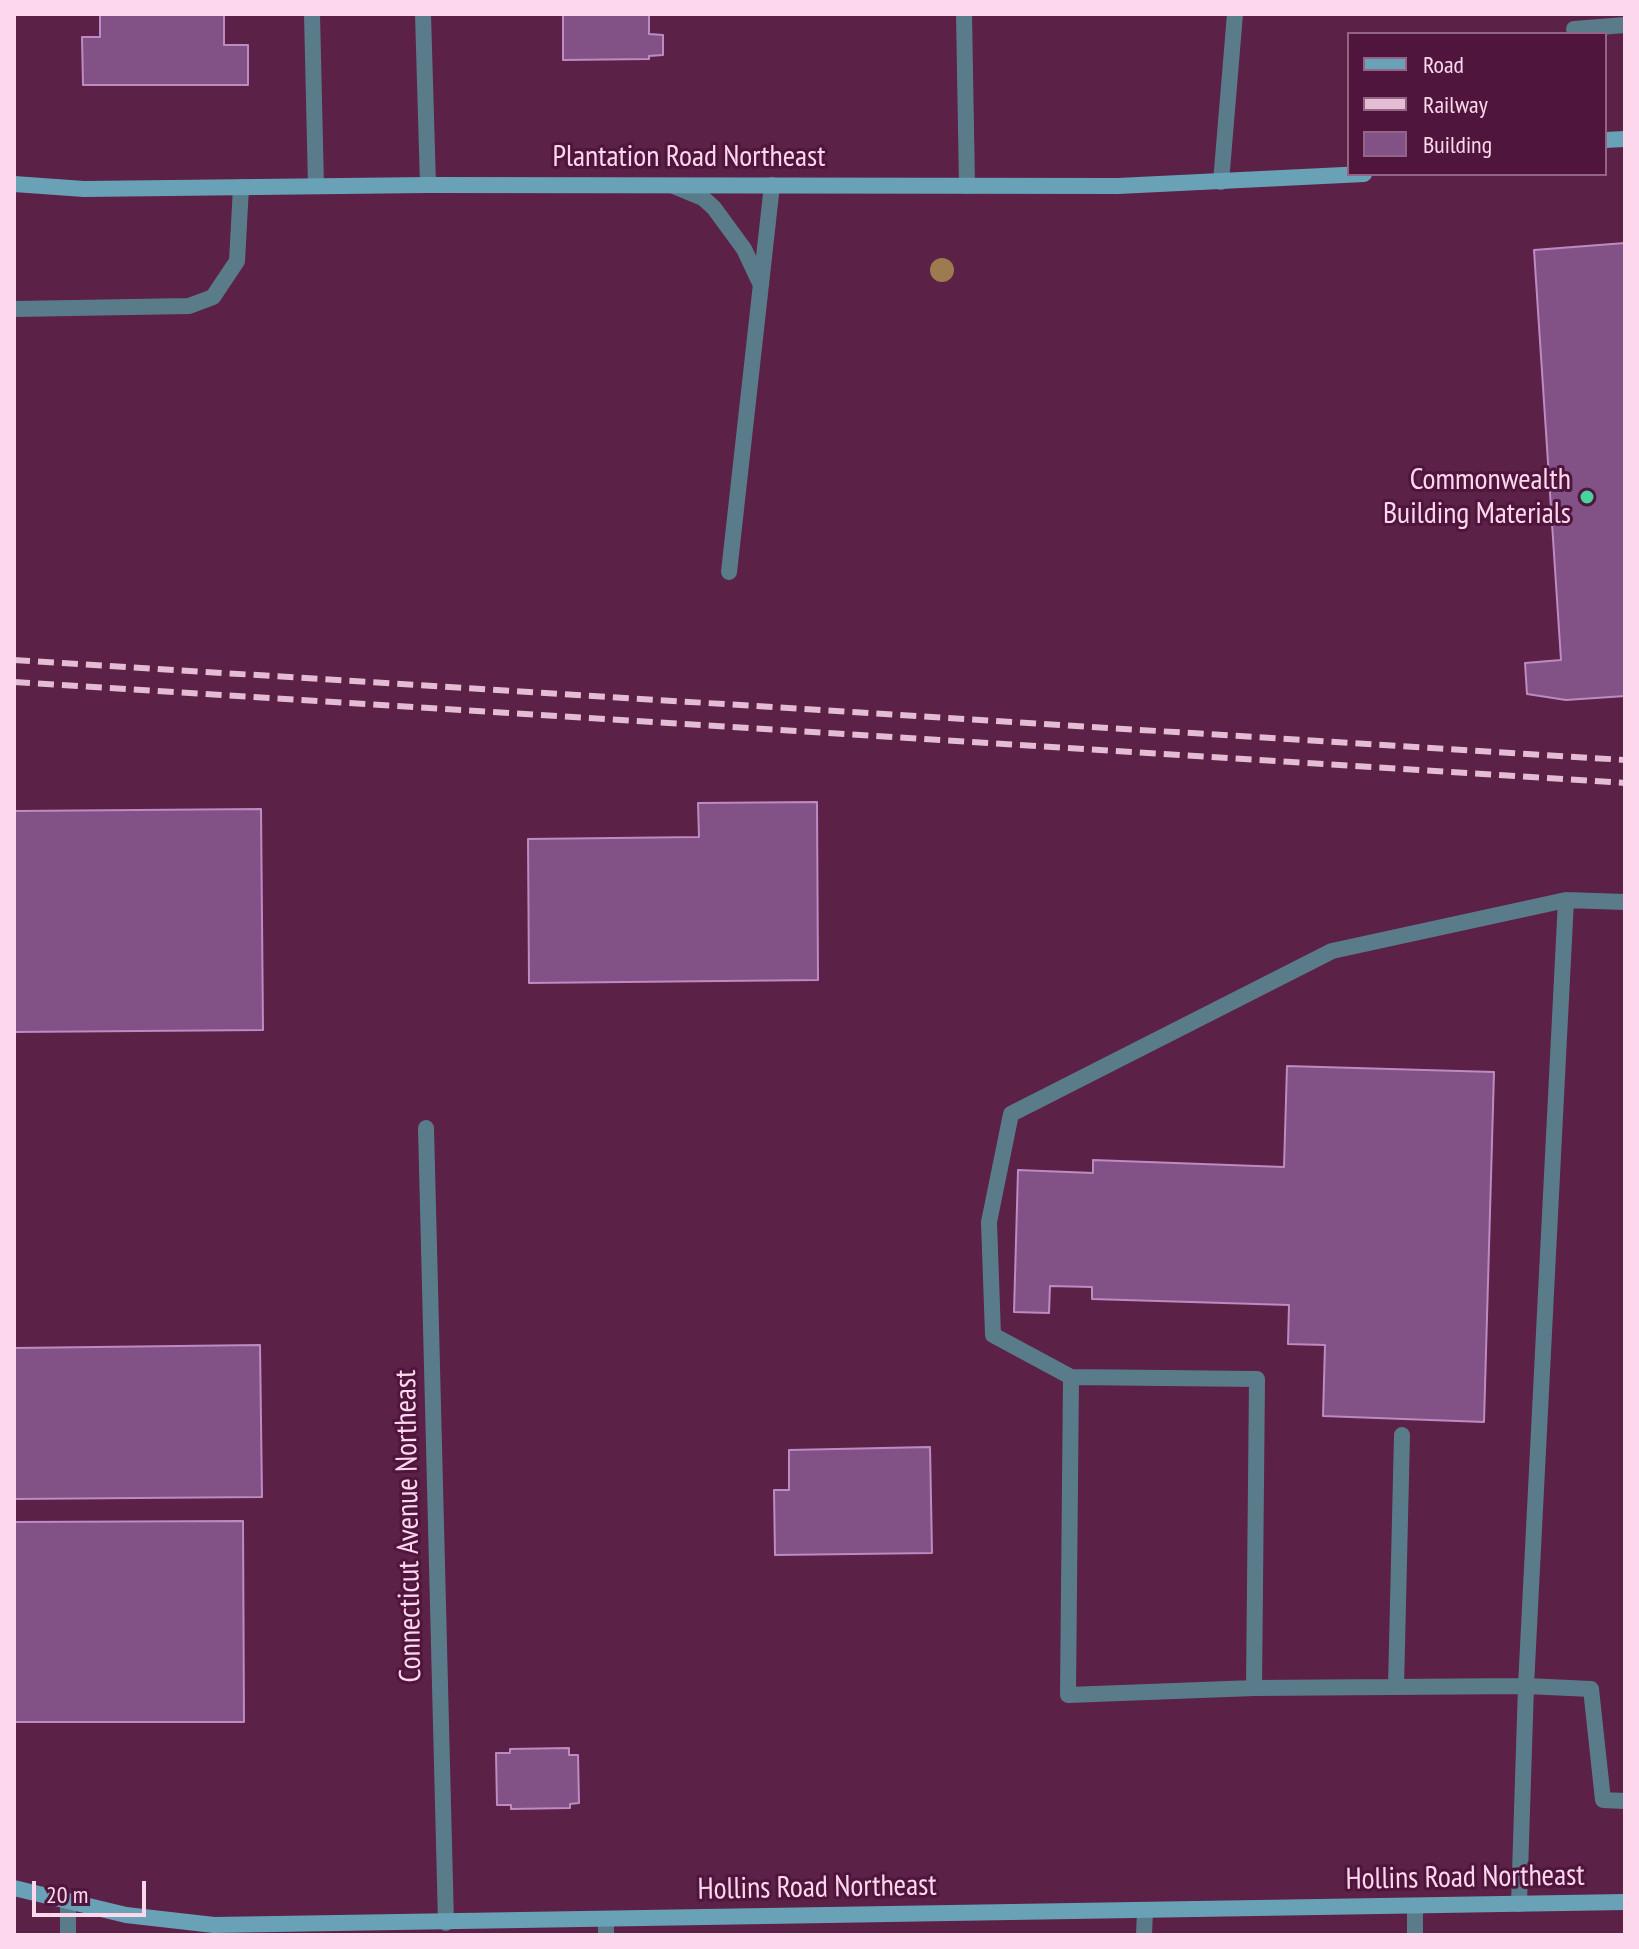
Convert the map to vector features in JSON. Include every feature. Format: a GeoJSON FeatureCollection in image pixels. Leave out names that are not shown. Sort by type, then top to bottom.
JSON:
{"type":"FeatureCollection","features":[{"type":"Feature","properties":{"kind":"main road","name":"Plantation Road Northeast"},"geometry":{"type":"LineString","coordinates":[[14,184],[84,189],[428,185],[967,186],[1221,182],[1347,175]]}},
{"type":"Feature","properties":{"kind":"main road","name":"Hollins Road Northeast"},"geometry":{"type":"LineString","coordinates":[[14,1888],[126,1915],[214,1925],[334,1930],[446,1923],[606,1927],[1145,1911],[1625,1902]]}},
{"type":"Feature","properties":{"kind":"street"},"geometry":{"type":"LineString","coordinates":[[312,14],[316,186]]}},
{"type":"Feature","properties":{"kind":"street"},"geometry":{"type":"LineString","coordinates":[[423,14],[428,185]]}},
{"type":"Feature","properties":{"kind":"street"},"geometry":{"type":"LineString","coordinates":[[964,14],[967,186]]}},
{"type":"Feature","properties":{"kind":"street"},"geometry":{"type":"LineString","coordinates":[[1221,182],[1235,14]]}},
{"type":"Feature","properties":{"kind":"street"},"geometry":{"type":"LineString","coordinates":[[1574,26],[1625,25]]}},
{"type":"Feature","properties":{"kind":"street"},"geometry":{"type":"LineString","coordinates":[[672,185],[703,198],[714,208],[744,249],[761,286]]}},
{"type":"Feature","properties":{"kind":"street"},"geometry":{"type":"LineString","coordinates":[[729,572],[772,185]]}},
{"type":"Feature","properties":{"kind":"street"},"geometry":{"type":"LineString","coordinates":[[14,309],[189,306],[213,297],[237,261],[241,187]]}},
{"type":"Feature","properties":{"kind":"street"},"geometry":{"type":"LineString","coordinates":[[1254,1688],[1257,1379],[1071,1377],[993,1335],[989,1222],[1011,1114],[1332,951],[1566,900],[1625,902]]}},
{"type":"Feature","properties":{"kind":"street"},"geometry":{"type":"LineString","coordinates":[[1519,1904],[1526,1686],[1566,900]]}},
{"type":"Feature","properties":{"kind":"street","name":"Connecticut Avenue Northeast"},"geometry":{"type":"LineString","coordinates":[[426,1128],[446,1923]]}},
{"type":"Feature","properties":{"kind":"street"},"geometry":{"type":"LineString","coordinates":[[1071,1377],[1068,1695],[1254,1688],[1526,1686],[1591,1689],[1603,1800],[1625,1801]]}},
{"type":"Feature","properties":{"kind":"street"},"geometry":{"type":"LineString","coordinates":[[1396,1687],[1402,1435]]}},
{"type":"Feature","properties":{"kind":"street"},"geometry":{"type":"LineString","coordinates":[[68,1903],[68,1935]]}},
{"type":"Feature","properties":{"kind":"street"},"geometry":{"type":"LineString","coordinates":[[1415,1907],[1415,1935]]}},
{"type":"Feature","properties":{"kind":"street"},"geometry":{"type":"LineString","coordinates":[[1144,1935],[1145,1911]]}},
{"type":"Feature","properties":{"kind":"building"},"geometry":{"type":"Polygon","coordinates":[[[100,14],[224,14],[224,45],[248,45],[248,85],[83,85],[82,37],[100,37],[100,14]]]}},
{"type":"Feature","properties":{"kind":"building"},"geometry":{"type":"Polygon","coordinates":[[[563,14],[649,14],[649,34],[663,35],[663,55],[649,56],[649,59],[563,60],[563,14]]]}},
{"type":"Feature","properties":{"kind":"building","name":"Commonwealth Building Materials"},"geometry":{"type":"Polygon","coordinates":[[[1625,243],[1625,696],[1566,700],[1527,694],[1525,663],[1561,660],[1534,250],[1625,243]]]}},
{"type":"Feature","properties":{"kind":"building"},"geometry":{"type":"Polygon","coordinates":[[[817,802],[818,980],[529,983],[528,839],[699,837],[698,803],[817,802]]]}},
{"type":"Feature","properties":{"kind":"building"},"geometry":{"type":"Polygon","coordinates":[[[261,809],[263,1030],[14,1032],[14,811],[261,809]]]}},
{"type":"Feature","properties":{"kind":"building"},"geometry":{"type":"Polygon","coordinates":[[[1287,1066],[1494,1072],[1484,1422],[1323,1416],[1325,1345],[1288,1344],[1289,1305],[1092,1299],[1092,1287],[1050,1286],[1049,1313],[1014,1312],[1018,1170],[1093,1173],[1093,1160],[1284,1167],[1287,1066]]]}},
{"type":"Feature","properties":{"kind":"building"},"geometry":{"type":"Polygon","coordinates":[[[260,1345],[262,1497],[14,1499],[14,1348],[260,1345]]]}},
{"type":"Feature","properties":{"kind":"building"},"geometry":{"type":"Polygon","coordinates":[[[930,1447],[932,1553],[775,1555],[774,1490],[789,1490],[789,1450],[930,1447]]]}},
{"type":"Feature","properties":{"kind":"building"},"geometry":{"type":"Polygon","coordinates":[[[243,1521],[244,1722],[14,1722],[14,1522],[243,1521]]]}},
{"type":"Feature","properties":{"kind":"building"},"geometry":{"type":"Polygon","coordinates":[[[569,1748],[569,1755],[578,1755],[579,1803],[570,1804],[570,1808],[511,1809],[511,1805],[497,1805],[496,1753],[510,1753],[510,1749],[569,1748]]]}},
{"type":"Feature","properties":{"kind":"railway"},"geometry":{"type":"LineString","coordinates":[[14,660],[1625,760]]}},
{"type":"Feature","properties":{"kind":"railway"},"geometry":{"type":"LineString","coordinates":[[14,682],[1625,783]]}},
{"type":"Feature","properties":{"kind":"place","name":"Commonwealth Building Materials"},"geometry":{"type":"Point","coordinates":[1587,497]}}]}
